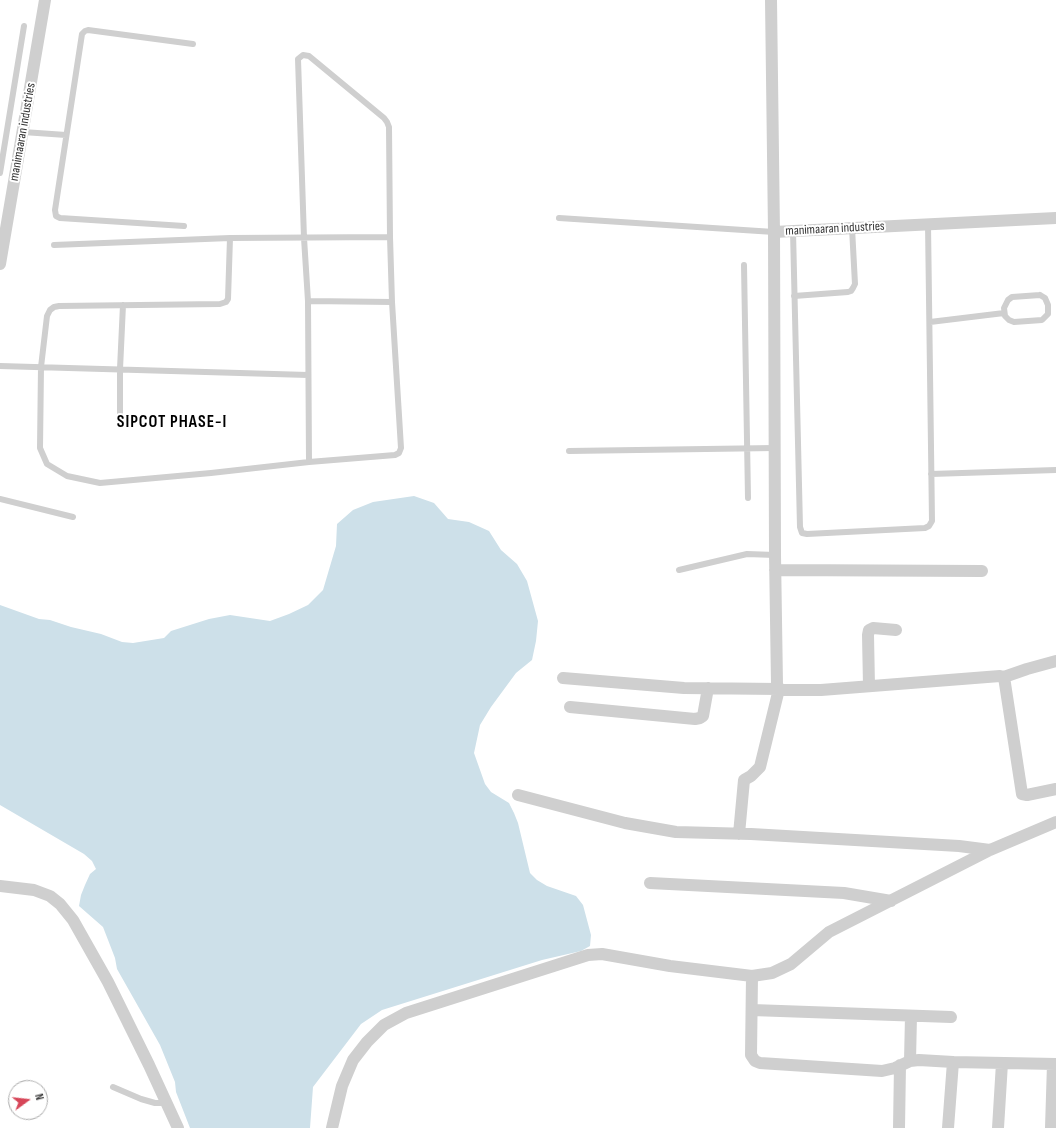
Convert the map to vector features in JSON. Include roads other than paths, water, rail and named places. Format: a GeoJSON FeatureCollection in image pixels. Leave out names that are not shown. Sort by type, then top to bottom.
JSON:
{"type":"FeatureCollection","features":[{"type":"Feature","properties":{"kind":"street","name":"manimaaran industries"},"geometry":{"type":"LineString","coordinates":[[0,264],[3,227],[23,132],[46,0]]}},
{"type":"Feature","properties":{"kind":"street","name":"manimaaran industries"},"geometry":{"type":"LineString","coordinates":[[771,0],[774,232],[1056,218]]}},
{"type":"Feature","properties":{"kind":"street"},"geometry":{"type":"LineString","coordinates":[[739,834],[744,780],[751,776],[760,767],[779,689],[777,684],[775,570],[774,232]]}},
{"type":"Feature","properties":{"kind":"street"},"geometry":{"type":"LineString","coordinates":[[775,570],[982,572]]}},
{"type":"Feature","properties":{"kind":"street"},"geometry":{"type":"LineString","coordinates":[[870,686],[869,630],[873,628],[896,630]]}},
{"type":"Feature","properties":{"kind":"street"},"geometry":{"type":"LineString","coordinates":[[563,678],[677,687],[821,690],[1000,676],[1004,677],[1056,661]]}},
{"type":"Feature","properties":{"kind":"street"},"geometry":{"type":"LineString","coordinates":[[1004,677],[1022,794],[1027,795],[1056,789]]}},
{"type":"Feature","properties":{"kind":"street"},"geometry":{"type":"LineString","coordinates":[[570,707],[695,719],[703,716],[708,688]]}},
{"type":"Feature","properties":{"kind":"street"},"geometry":{"type":"LineString","coordinates":[[518,795],[625,823],[676,832],[959,846],[990,850]]}},
{"type":"Feature","properties":{"kind":"street"},"geometry":{"type":"LineString","coordinates":[[332,1128],[342,1086],[353,1060],[367,1042],[384,1025],[406,1013],[588,955],[602,954],[670,966],[752,976],[772,973],[791,964],[829,932],[990,850],[1056,822]]}},
{"type":"Feature","properties":{"kind":"street"},"geometry":{"type":"LineString","coordinates":[[650,883],[844,893],[891,901]]}},
{"type":"Feature","properties":{"kind":"street"},"geometry":{"type":"LineString","coordinates":[[0,886],[34,890],[50,896],[60,904],[73,920],[108,982],[178,1128]]}},
{"type":"Feature","properties":{"kind":"street"},"geometry":{"type":"LineString","coordinates":[[752,976],[751,1055],[755,1061],[760,1063],[882,1071],[919,1060],[1054,1064],[1051,1128]]}},
{"type":"Feature","properties":{"kind":"street"},"geometry":{"type":"LineString","coordinates":[[752,1010],[951,1017]]}},
{"type":"Feature","properties":{"kind":"street"},"geometry":{"type":"LineString","coordinates":[[899,1128],[911,1016]]}},
{"type":"Feature","properties":{"kind":"street"},"geometry":{"type":"LineString","coordinates":[[948,1128],[953,1062]]}},
{"type":"Feature","properties":{"kind":"street"},"geometry":{"type":"LineString","coordinates":[[998,1128],[1002,1063]]}},
{"type":"Feature","properties":{"kind":"lane"},"geometry":{"type":"LineString","coordinates":[[0,173],[24,26]]}},
{"type":"Feature","properties":{"kind":"lane"},"geometry":{"type":"LineString","coordinates":[[184,226],[67,219],[56,216],[55,210],[82,34],[88,30],[193,44]]}},
{"type":"Feature","properties":{"kind":"lane"},"geometry":{"type":"LineString","coordinates":[[230,238],[228,299],[226,302],[220,304],[59,306],[50,310],[47,316],[41,367],[40,448],[47,464],[67,476],[100,483],[395,455],[399,453],[401,448],[392,302],[390,237],[389,127],[384,118],[309,56],[303,55],[298,59],[304,238],[308,301],[309,462]]}},
{"type":"Feature","properties":{"kind":"lane"},"geometry":{"type":"LineString","coordinates":[[23,132],[66,136]]}},
{"type":"Feature","properties":{"kind":"lane"},"geometry":{"type":"LineString","coordinates":[[559,218],[774,232]]}},
{"type":"Feature","properties":{"kind":"lane"},"geometry":{"type":"LineString","coordinates":[[793,231],[800,527],[802,533],[807,534],[924,528],[929,526],[932,521],[928,224]]}},
{"type":"Feature","properties":{"kind":"lane"},"geometry":{"type":"LineString","coordinates":[[794,296],[851,291],[854,284],[852,228]]}},
{"type":"Feature","properties":{"kind":"lane"},"geometry":{"type":"LineString","coordinates":[[54,244],[230,238],[390,237]]}},
{"type":"Feature","properties":{"kind":"lane"},"geometry":{"type":"LineString","coordinates":[[744,265],[748,498]]}},
{"type":"Feature","properties":{"kind":"lane"},"geometry":{"type":"LineString","coordinates":[[1040,295],[1045,298],[1048,305],[1048,314],[1042,320],[1014,322],[1009,320],[1004,313],[1004,308],[1008,300],[1012,297],[1040,295]]}},
{"type":"Feature","properties":{"kind":"lane"},"geometry":{"type":"LineString","coordinates":[[308,301],[392,302]]}},
{"type":"Feature","properties":{"kind":"lane"},"geometry":{"type":"LineString","coordinates":[[120,422],[122,305]]}},
{"type":"Feature","properties":{"kind":"lane"},"geometry":{"type":"LineString","coordinates":[[930,322],[1004,313]]}},
{"type":"Feature","properties":{"kind":"lane"},"geometry":{"type":"LineString","coordinates":[[0,366],[308,375]]}},
{"type":"Feature","properties":{"kind":"lane"},"geometry":{"type":"LineString","coordinates":[[569,451],[774,448]]}},
{"type":"Feature","properties":{"kind":"lane"},"geometry":{"type":"LineString","coordinates":[[931,474],[1056,470]]}},
{"type":"Feature","properties":{"kind":"lane"},"geometry":{"type":"LineString","coordinates":[[0,500],[73,517]]}},
{"type":"Feature","properties":{"kind":"lane"},"geometry":{"type":"LineString","coordinates":[[679,570],[747,554],[775,555]]}},
{"type":"Feature","properties":{"kind":"lane"},"geometry":{"type":"LineString","coordinates":[[113,1087],[141,1099],[156,1103],[166,1102]]}},
{"type":"Feature","properties":{"kind":"district","name":"SIPCOT PHASE-I"},"geometry":{"type":"Point","coordinates":[172,423]}}]}
